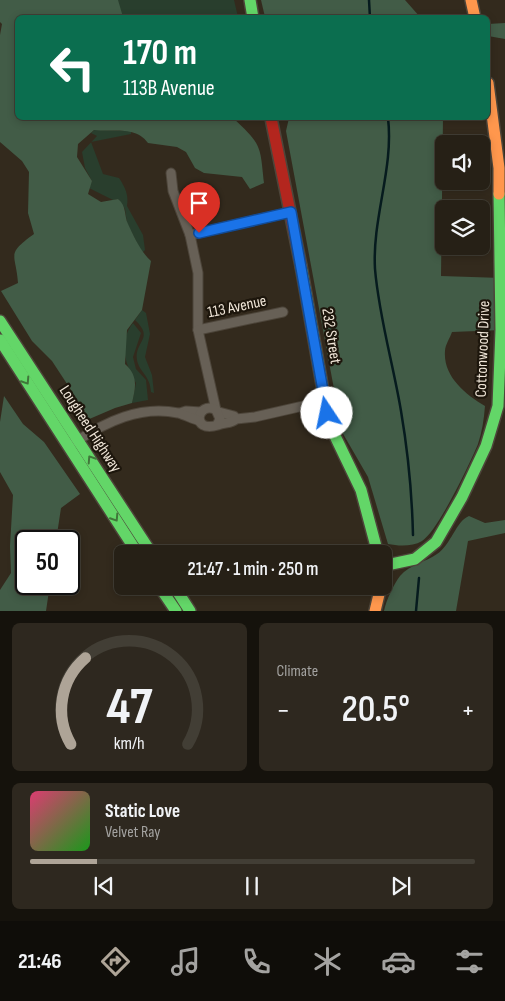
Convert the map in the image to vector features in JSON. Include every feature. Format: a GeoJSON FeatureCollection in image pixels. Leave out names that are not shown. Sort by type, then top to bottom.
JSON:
{"type":"FeatureCollection","features":[{"type":"Feature","properties":{"kind":"main road"},"geometry":{"type":"LineString","coordinates":[[250,0],[252,15]]}},
{"type":"Feature","properties":{"kind":"main road"},"geometry":{"type":"LineString","coordinates":[[471,0],[474,15]]}},
{"type":"Feature","properties":{"kind":"main road","name":"Cottonwood Drive"},"geometry":{"type":"LineString","coordinates":[[392,564],[415,558],[436,542],[462,497],[486,446],[498,406],[502,330],[499,168],[490,98]]}},
{"type":"Feature","properties":{"kind":"main road","name":"232 Street"},"geometry":{"type":"LineString","coordinates":[[271,120],[291,212],[325,401],[335,436],[366,505],[376,545]]}},
{"type":"Feature","properties":{"kind":"main road","name":"Lougheed Highway"},"geometry":{"type":"LineString","coordinates":[[0,321],[133,545]]}},
{"type":"Feature","properties":{"kind":"main road","name":"Lougheed Highway"},"geometry":{"type":"LineString","coordinates":[[0,340],[146,545]]}},
{"type":"Feature","properties":{"kind":"main road"},"geometry":{"type":"LineString","coordinates":[[165,595],[176,611]]}},
{"type":"Feature","properties":{"kind":"main road"},"geometry":{"type":"LineString","coordinates":[[180,595],[190,611]]}},
{"type":"Feature","properties":{"kind":"main road"},"geometry":{"type":"LineString","coordinates":[[376,611],[379,595]]}},
{"type":"Feature","properties":{"kind":"street"},"geometry":{"type":"LineString","coordinates":[[171,173],[173,192],[190,235],[198,273],[198,330],[212,393],[220,419],[217,425]]}},
{"type":"Feature","properties":{"kind":"street"},"geometry":{"type":"LineString","coordinates":[[190,235],[291,212]]}},
{"type":"Feature","properties":{"kind":"street","name":"113 Avenue"},"geometry":{"type":"LineString","coordinates":[[198,330],[283,312]]}},
{"type":"Feature","properties":{"kind":"street"},"geometry":{"type":"LineString","coordinates":[[212,393],[203,413],[207,427],[234,422],[236,419],[255,418],[325,401]]}},
{"type":"Feature","properties":{"kind":"street"},"geometry":{"type":"LineString","coordinates":[[73,443],[107,421],[153,412],[180,414],[217,411],[234,416],[236,419]]}},
{"type":"Feature","properties":{"kind":"green space"},"geometry":{"type":"Polygon","coordinates":[[[0,0],[118,0],[122,15],[15,15],[15,120],[235,120],[250,134],[258,146],[262,161],[264,183],[250,189],[242,177],[204,173],[195,168],[186,152],[177,147],[148,143],[137,134],[131,132],[94,130],[78,144],[77,157],[92,181],[88,194],[101,202],[118,199],[121,202],[135,239],[151,261],[142,310],[127,330],[125,364],[132,373],[135,382],[132,403],[87,420],[80,418],[73,393],[52,361],[32,341],[1,291],[18,283],[14,255],[19,246],[34,234],[28,213],[29,172],[22,161],[0,142],[0,35],[2,24],[0,22],[0,0]]]}},
{"type":"Feature","properties":{"kind":"green space"},"geometry":{"type":"Polygon","coordinates":[[[116,0],[234,0],[238,15],[120,15],[116,0]]]}},
{"type":"Feature","properties":{"kind":"green space"},"geometry":{"type":"Polygon","coordinates":[[[261,0],[405,0],[418,15],[265,15],[261,0]]]}},
{"type":"Feature","properties":{"kind":"green space"},"geometry":{"type":"Polygon","coordinates":[[[505,23],[505,39],[490,36],[490,24],[505,23]]]}},
{"type":"Feature","properties":{"kind":"green space"},"geometry":{"type":"Polygon","coordinates":[[[289,120],[443,120],[443,135],[435,135],[435,190],[442,190],[442,200],[435,200],[435,255],[441,255],[441,276],[502,278],[501,330],[452,332],[446,346],[445,360],[452,376],[463,390],[485,406],[478,444],[445,511],[429,535],[422,541],[401,546],[388,544],[368,477],[342,432],[286,131],[289,120]]]}},
{"type":"Feature","properties":{"kind":"green space"},"geometry":{"type":"Polygon","coordinates":[[[94,130],[131,131],[131,134],[91,142],[97,136],[91,133],[94,130]]]}},
{"type":"Feature","properties":{"kind":"green space"},"geometry":{"type":"Polygon","coordinates":[[[91,142],[103,174],[119,178],[125,188],[127,206],[143,235],[145,250],[142,253],[127,223],[125,209],[118,199],[113,200],[89,188],[92,181],[85,168],[82,152],[91,142]]]}},
{"type":"Feature","properties":{"kind":"green space"},"geometry":{"type":"Polygon","coordinates":[[[142,310],[146,313],[150,334],[145,357],[152,375],[154,393],[151,392],[149,382],[137,360],[138,348],[144,336],[141,326],[135,320],[142,310]]]}},
{"type":"Feature","properties":{"kind":"green space"},"geometry":{"type":"Polygon","coordinates":[[[133,323],[141,333],[133,357],[136,369],[146,380],[148,400],[132,403],[136,383],[126,361],[124,345],[128,330],[133,323]]]}},
{"type":"Feature","properties":{"kind":"green space"},"geometry":{"type":"Polygon","coordinates":[[[4,396],[23,424],[44,442],[80,494],[61,508],[58,530],[15,530],[15,595],[48,595],[46,611],[0,611],[0,590],[11,573],[10,546],[13,495],[0,472],[0,422],[4,396]]]}},
{"type":"Feature","properties":{"kind":"green space"},"geometry":{"type":"Polygon","coordinates":[[[469,516],[485,523],[505,520],[505,533],[468,541],[456,611],[384,611],[389,595],[392,595],[392,588],[400,576],[408,569],[433,557],[442,550],[464,519],[469,516]]]}},
{"type":"Feature","properties":{"kind":"waterway"},"geometry":{"type":"LineString","coordinates":[[369,0],[370,15]]}},
{"type":"Feature","properties":{"kind":"waterway"},"geometry":{"type":"LineString","coordinates":[[388,120],[388,156],[377,231],[375,269],[403,426],[412,504],[413,535]]}},
{"type":"Feature","properties":{"kind":"waterway"},"geometry":{"type":"LineString","coordinates":[[416,611],[419,578]]}},
{"type":"Feature","properties":{"kind":"traffic: fast"},"geometry":{"type":"LineString","coordinates":[[250,0],[252,15]]}},
{"type":"Feature","properties":{"kind":"traffic: fast"},"geometry":{"type":"LineString","coordinates":[[392,564],[415,559],[436,542],[462,497],[486,446],[498,406],[501,330],[499,194]]}},
{"type":"Feature","properties":{"kind":"traffic: fast"},"geometry":{"type":"LineString","coordinates":[[301,266],[327,413],[335,436],[361,490],[376,545]]}},
{"type":"Feature","properties":{"kind":"traffic: fast"},"geometry":{"type":"LineString","coordinates":[[0,321],[146,545]]}},
{"type":"Feature","properties":{"kind":"traffic: fast"},"geometry":{"type":"LineString","coordinates":[[0,340],[132,545]]}},
{"type":"Feature","properties":{"kind":"traffic: fast"},"geometry":{"type":"LineString","coordinates":[[165,595],[176,611]]}},
{"type":"Feature","properties":{"kind":"traffic: fast"},"geometry":{"type":"LineString","coordinates":[[180,595],[190,611]]}},
{"type":"Feature","properties":{"kind":"traffic: slow"},"geometry":{"type":"LineString","coordinates":[[471,0],[474,15]]}},
{"type":"Feature","properties":{"kind":"traffic: slow"},"geometry":{"type":"LineString","coordinates":[[490,98],[499,168],[499,194]]}},
{"type":"Feature","properties":{"kind":"traffic: slow"},"geometry":{"type":"LineString","coordinates":[[375,611],[379,595]]}},
{"type":"Feature","properties":{"kind":"traffic: jam"},"geometry":{"type":"LineString","coordinates":[[271,120],[301,266]]}},
{"type":"Feature","properties":{"kind":"route"},"geometry":{"type":"LineString","coordinates":[[199,233],[291,212],[309,303],[327,413]]}}]}
